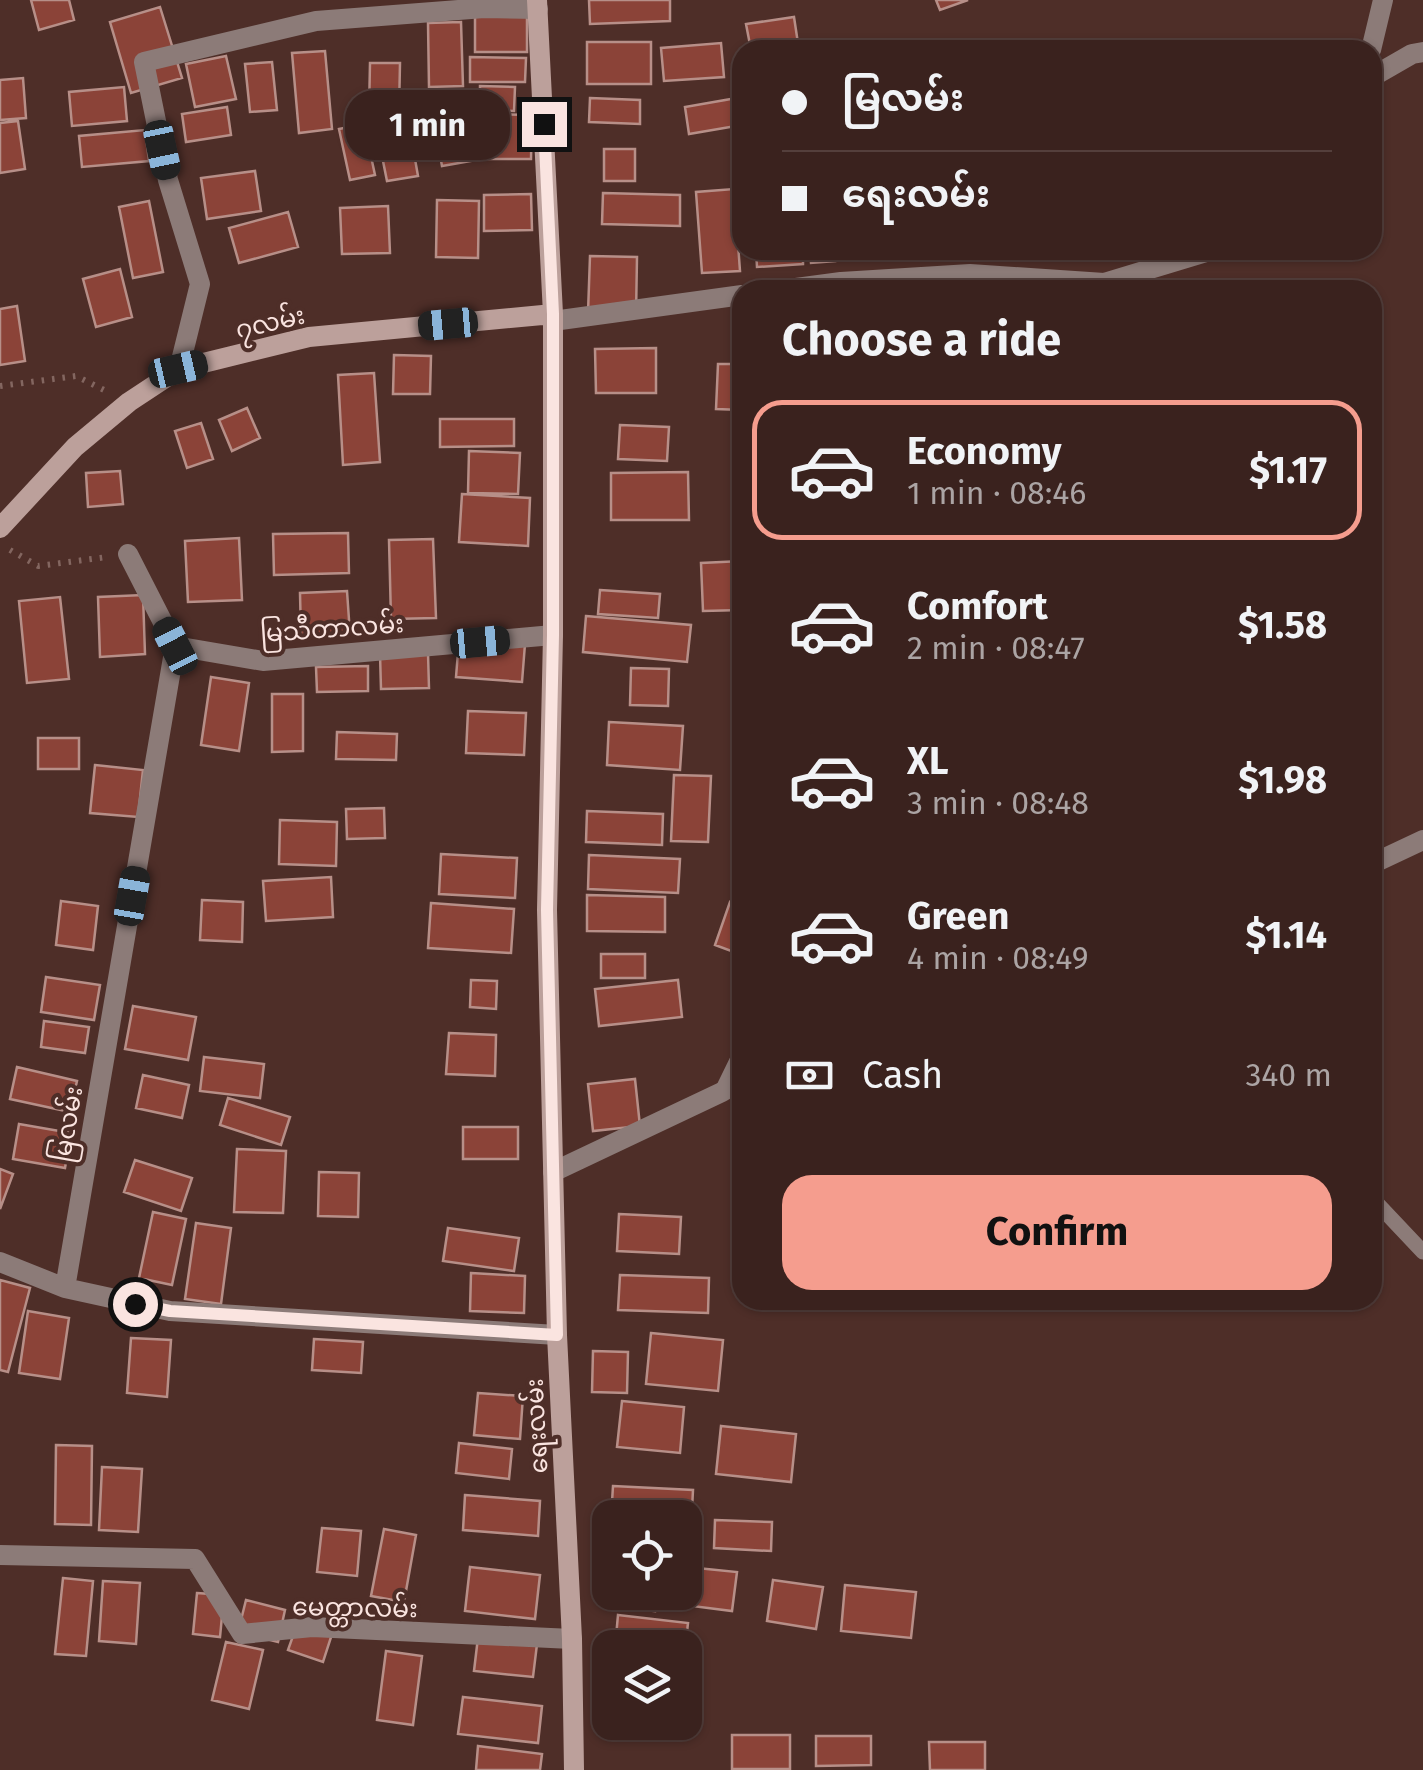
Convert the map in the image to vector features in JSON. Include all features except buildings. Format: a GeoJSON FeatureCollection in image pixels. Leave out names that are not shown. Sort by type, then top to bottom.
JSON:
{"type":"FeatureCollection","features":[{"type":"Feature","properties":{"kind":"street"},"geometry":{"type":"LineString","coordinates":[[1373,40],[1383,0]]}},
{"type":"Feature","properties":{"kind":"street"},"geometry":{"type":"LineString","coordinates":[[178,369],[200,284],[168,180],[144,62],[316,21],[538,5]]}},
{"type":"Feature","properties":{"kind":"street","name":"ရေးလမ်း"},"geometry":{"type":"LineString","coordinates":[[538,5],[553,317],[553,635],[547,910],[557,1335],[572,1639],[574,1770]]}},
{"type":"Feature","properties":{"kind":"street"},"geometry":{"type":"LineString","coordinates":[[1382,71],[1423,52]]}},
{"type":"Feature","properties":{"kind":"street"},"geometry":{"type":"LineString","coordinates":[[1124,280],[1184,260]]}},
{"type":"Feature","properties":{"kind":"street"},"geometry":{"type":"LineString","coordinates":[[873,280],[970,274],[1031,280]]}},
{"type":"Feature","properties":{"kind":"street"},"geometry":{"type":"LineString","coordinates":[[553,317],[732,296]]}},
{"type":"Feature","properties":{"kind":"street","name":"၇လမ်း"},"geometry":{"type":"LineString","coordinates":[[0,528],[75,447],[129,402],[178,369],[309,337],[553,317]]}},
{"type":"Feature","properties":{"kind":"street"},"geometry":{"type":"LineString","coordinates":[[128,554],[175,646]]}},
{"type":"Feature","properties":{"kind":"street","name":"မြသီတာလမ်း"},"geometry":{"type":"LineString","coordinates":[[175,646],[262,661],[553,635]]}},
{"type":"Feature","properties":{"kind":"street","name":"မြလမ်း"},"geometry":{"type":"LineString","coordinates":[[64,1288],[175,646]]}},
{"type":"Feature","properties":{"kind":"street"},"geometry":{"type":"LineString","coordinates":[[1382,859],[1423,840]]}},
{"type":"Feature","properties":{"kind":"street"},"geometry":{"type":"LineString","coordinates":[[553,1172],[732,1086]]}},
{"type":"Feature","properties":{"kind":"street"},"geometry":{"type":"LineString","coordinates":[[0,1262],[64,1288],[170,1311],[557,1335]]}},
{"type":"Feature","properties":{"kind":"street","name":"မေတ္တာလမ်း"},"geometry":{"type":"LineString","coordinates":[[0,1554],[195,1558],[242,1634],[312,1627],[572,1639]]}},
{"type":"Feature","properties":{"kind":"lane"},"geometry":{"type":"LineString","coordinates":[[722,1092],[732,1071]]}},
{"type":"Feature","properties":{"kind":"lane"},"geometry":{"type":"LineString","coordinates":[[1382,1209],[1423,1252]]}},
{"type":"Feature","properties":{"kind":"path"},"geometry":{"type":"LineString","coordinates":[[0,386],[76,376],[129,402]]}},
{"type":"Feature","properties":{"kind":"path"},"geometry":{"type":"LineString","coordinates":[[0,545],[38,566],[128,554]]}},
{"type":"Feature","properties":{"kind":"route"},"geometry":{"type":"LineString","coordinates":[[135,1304],[170,1311],[557,1335],[547,910],[553,635],[553,314],[544,124]]}}]}
